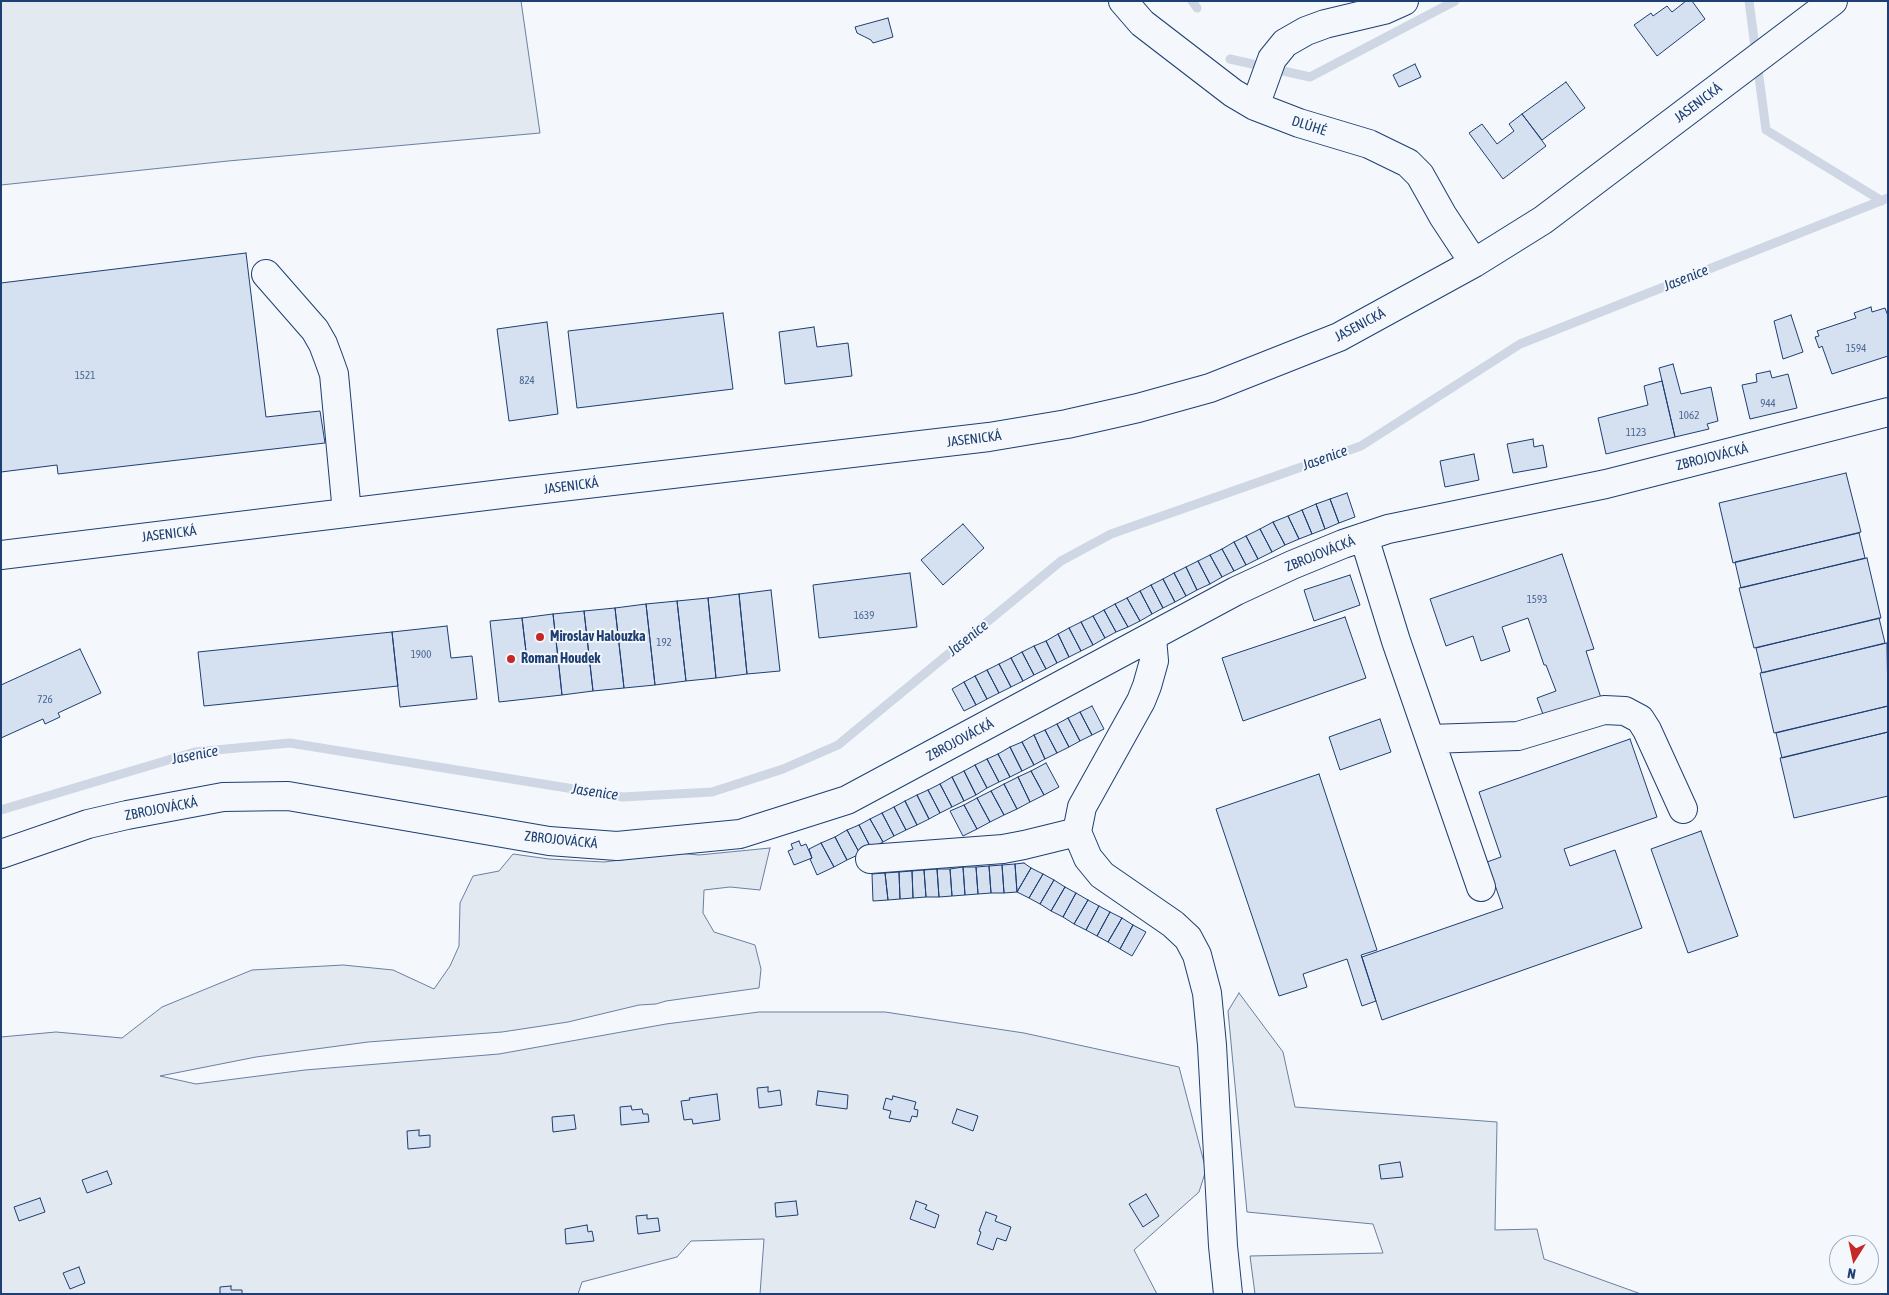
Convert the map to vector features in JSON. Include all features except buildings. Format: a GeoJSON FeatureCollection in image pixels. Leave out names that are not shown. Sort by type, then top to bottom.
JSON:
{"type":"FeatureCollection","features":[{"type":"Feature","properties":{"kind":"street","name":"DLÚHÉ"},"geometry":{"type":"LineString","coordinates":[[1124,1],[1142,23],[1233,93],[1259,95],[1299,123],[1369,144],[1408,163],[1420,176],[1474,264]]}},
{"type":"Feature","properties":{"kind":"street"},"geometry":{"type":"LineString","coordinates":[[1259,95],[1272,59],[1285,43],[1306,31],[1325,24],[1384,10],[1404,1]]}},
{"type":"Feature","properties":{"kind":"street","name":"JASENICKÁ"},"geometry":{"type":"LineString","coordinates":[[1,555],[989,438],[1067,424],[1138,408],[1210,388],[1339,337],[1474,264],[1543,220],[1833,1]]}},
{"type":"Feature","properties":{"kind":"street"},"geometry":{"type":"LineString","coordinates":[[266,274],[315,330],[324,344],[334,374],[347,513]]}},
{"type":"Feature","properties":{"kind":"street","name":"ZBROJOVÁCKÁ"},"geometry":{"type":"LineString","coordinates":[[1,854],[96,822],[223,797],[288,796],[559,842],[617,846],[740,834],[847,800],[1266,576],[1364,537],[1388,529],[1606,484],[1888,412]]}},
{"type":"Feature","properties":{"kind":"street"},"geometry":{"type":"LineString","coordinates":[[1364,537],[1396,641],[1481,888]]}},
{"type":"Feature","properties":{"kind":"street"},"geometry":{"type":"LineString","coordinates":[[1152,638],[1154,660],[1147,686],[1141,701],[1082,808],[1077,832],[1088,858],[1102,875],[1173,924],[1188,938],[1197,954],[1207,993],[1212,1045],[1223,1246],[1228,1294]]}},
{"type":"Feature","properties":{"kind":"street"},"geometry":{"type":"LineString","coordinates":[[1430,739],[1518,736],[1604,710],[1625,712],[1640,720],[1647,730],[1683,808]]}},
{"type":"Feature","properties":{"kind":"street"},"geometry":{"type":"LineString","coordinates":[[870,859],[1003,849],[1077,832]]}},
{"type":"Feature","properties":{"kind":"shaded area"},"geometry":{"type":"Polygon","coordinates":[[[1,1],[521,1],[540,133],[228,161],[1,185],[1,1]]]}},
{"type":"Feature","properties":{"kind":"shaded area"},"geometry":{"type":"Polygon","coordinates":[[[770,848],[760,890],[730,887],[704,890],[703,913],[714,932],[755,945],[761,969],[759,988],[639,1005],[568,1022],[502,1032],[368,1042],[256,1057],[160,1076],[196,1084],[305,1070],[499,1054],[666,1024],[759,1012],[885,1012],[1024,1033],[1179,1067],[1206,1170],[1199,1192],[1134,1250],[1157,1294],[760,1294],[764,1239],[691,1241],[677,1257],[582,1282],[578,1294],[1,1294],[1,1037],[56,1032],[122,1038],[162,1007],[252,970],[343,965],[393,970],[434,989],[450,966],[459,946],[460,903],[473,876],[499,871],[513,854],[549,859],[604,862],[678,853],[699,855],[770,848]]]}},
{"type":"Feature","properties":{"kind":"shaded area"},"geometry":{"type":"Polygon","coordinates":[[[1239,993],[1283,1052],[1295,1107],[1497,1122],[1495,1230],[1537,1229],[1544,1259],[1641,1294],[1255,1294],[1250,1256],[1383,1253],[1373,1224],[1247,1212],[1228,1011],[1239,993]]]}},
{"type":"Feature","properties":{"kind":"waterway"},"geometry":{"type":"LineString","coordinates":[[1192,1],[1197,8]]}},
{"type":"Feature","properties":{"kind":"waterway"},"geometry":{"type":"LineString","coordinates":[[1230,59],[1310,77],[1455,1]]}},
{"type":"Feature","properties":{"kind":"waterway"},"geometry":{"type":"LineString","coordinates":[[1749,1],[1766,130],[1882,201]]}},
{"type":"Feature","properties":{"kind":"waterway","name":"Jasenice"},"geometry":{"type":"LineString","coordinates":[[1,810],[195,752],[290,743],[623,797],[712,792],[783,769],[838,745],[1061,561],[1111,534],[1361,446],[1520,344],[1888,198]]}},
{"type":"Feature","properties":{"kind":"place","name":"Miroslav Halouzka"},"geometry":{"type":"Point","coordinates":[540,637]}},
{"type":"Feature","properties":{"kind":"place","name":"Roman Houdek"},"geometry":{"type":"Point","coordinates":[511,659]}}]}
